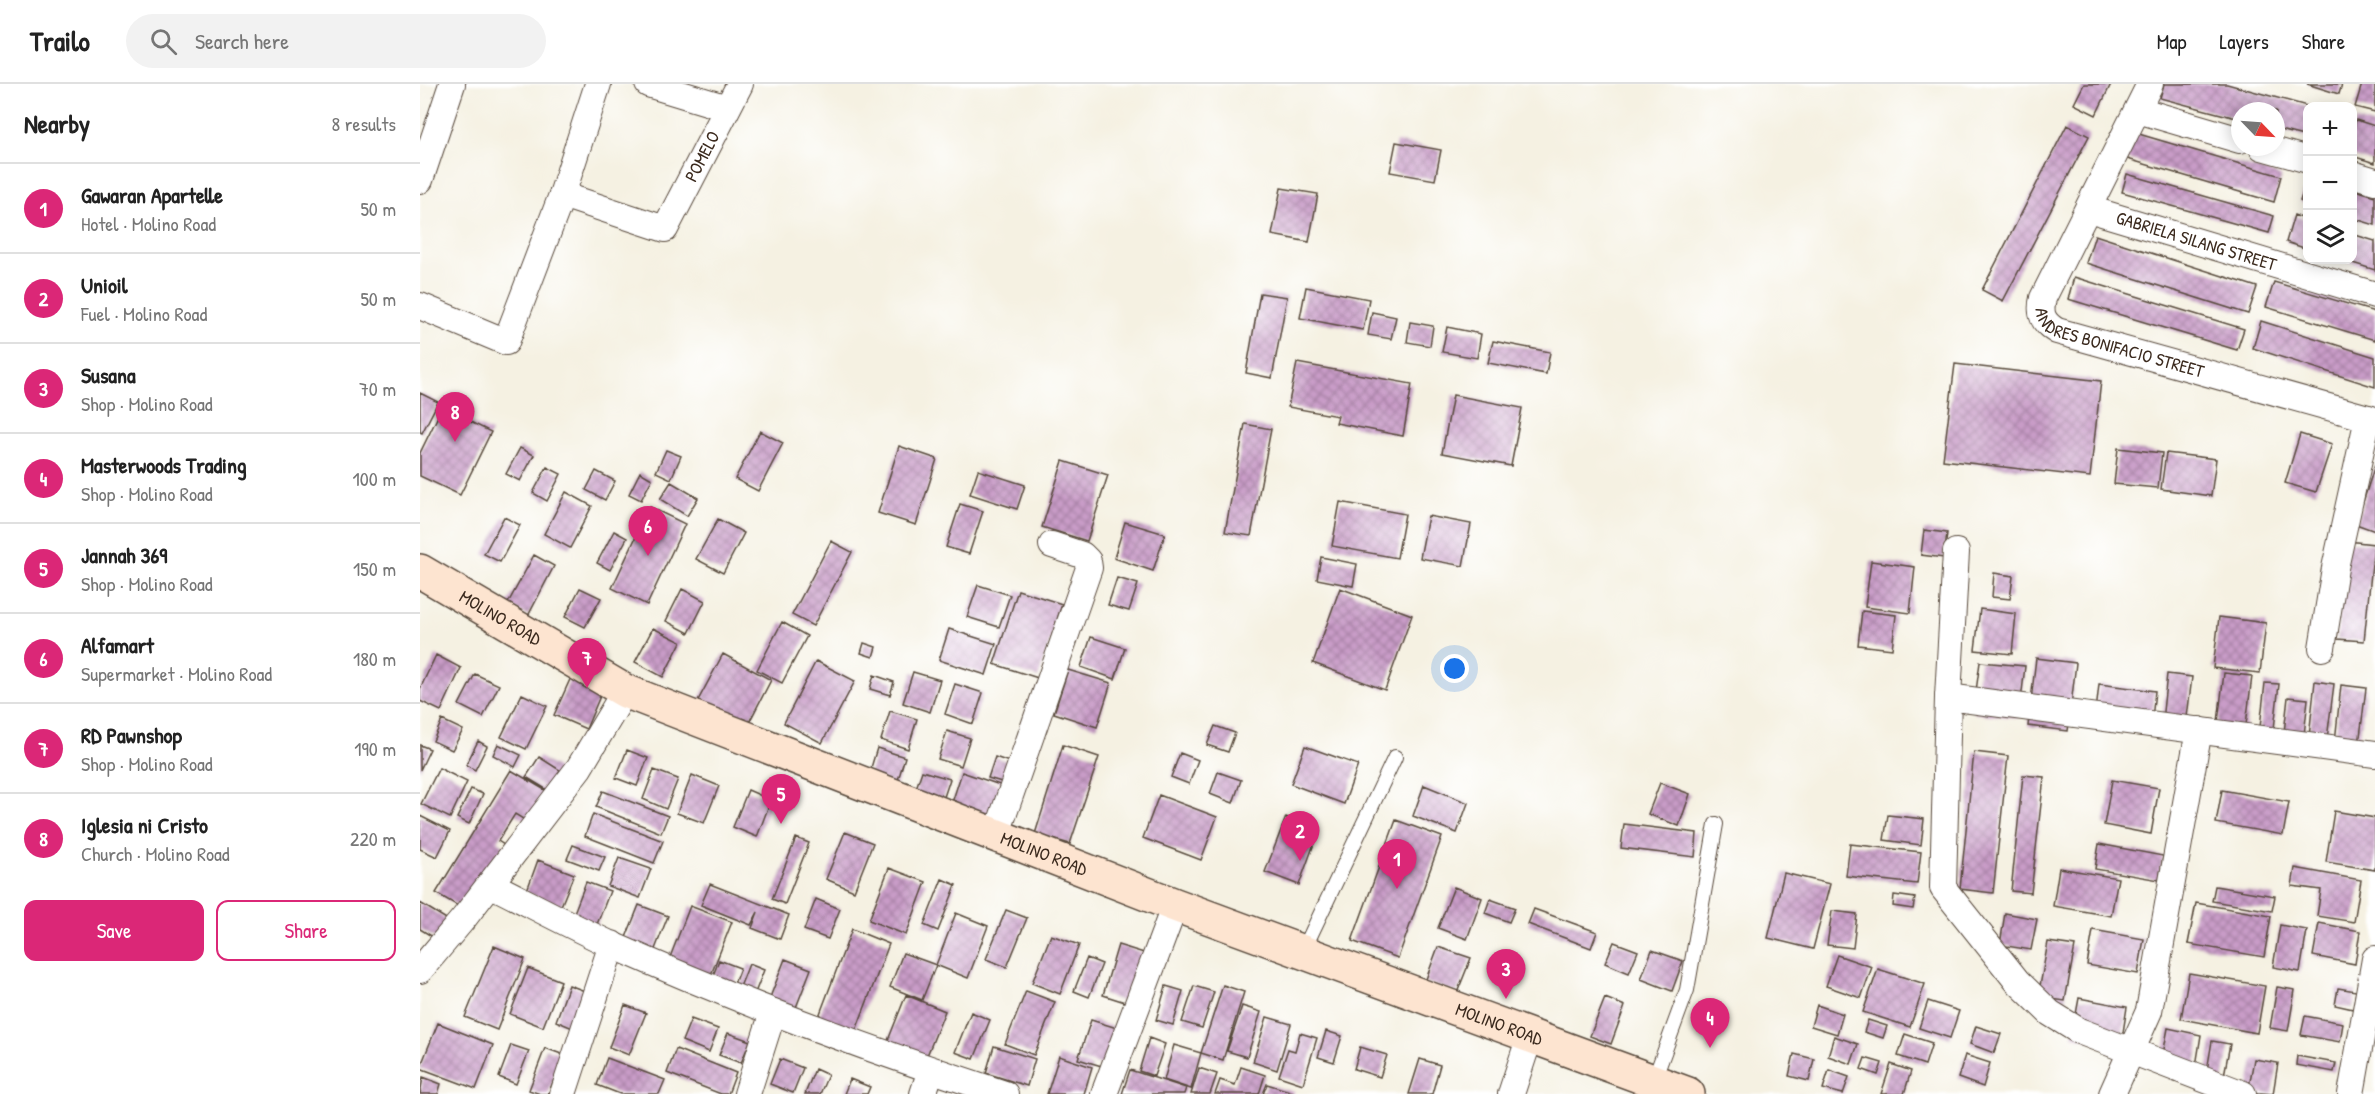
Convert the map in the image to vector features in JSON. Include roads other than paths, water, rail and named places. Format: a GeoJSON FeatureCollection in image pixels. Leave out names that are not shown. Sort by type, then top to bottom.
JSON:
{"type":"FeatureCollection","features":[{"type":"Feature","properties":{"kind":"main road","name":"MOLINO ROAD"},"geometry":{"type":"LineString","coordinates":[[420,570],[625,691],[1174,905],[1688,1094]]}},
{"type":"Feature","properties":{"kind":"street"},"geometry":{"type":"LineString","coordinates":[[420,180],[452,84]]}},
{"type":"Feature","properties":{"kind":"street"},"geometry":{"type":"LineString","coordinates":[[420,306],[506,342],[562,195],[598,84]]}},
{"type":"Feature","properties":{"kind":"street"},"geometry":{"type":"LineString","coordinates":[[648,84],[727,108]]}},
{"type":"Feature","properties":{"kind":"street","name":"POMELO"},"geometry":{"type":"LineString","coordinates":[[562,195],[665,228],[740,84]]}},
{"type":"Feature","properties":{"kind":"street","name":"ANDRES BONIFACIO STREET"},"geometry":{"type":"LineString","coordinates":[[2150,84],[2043,298],[2042,318],[2048,326],[2057,331],[2371,419]]}},
{"type":"Feature","properties":{"kind":"street"},"geometry":{"type":"LineString","coordinates":[[2138,110],[2231,137]]}},
{"type":"Feature","properties":{"kind":"street"},"geometry":{"type":"LineString","coordinates":[[2285,154],[2303,159]]}},
{"type":"Feature","properties":{"kind":"street"},"geometry":{"type":"LineString","coordinates":[[2357,176],[2375,181]]}},
{"type":"Feature","properties":{"kind":"street","name":"GABRIELA SILANG STREET"},"geometry":{"type":"LineString","coordinates":[[2089,209],[2375,295]]}},
{"type":"Feature","properties":{"kind":"street"},"geometry":{"type":"LineString","coordinates":[[2322,648],[2334,568],[2371,419]]}},
{"type":"Feature","properties":{"kind":"street"},"geometry":{"type":"LineString","coordinates":[[996,836],[1089,568],[1088,561],[1082,555],[1052,545]]}},
{"type":"Feature","properties":{"kind":"street"},"geometry":{"type":"LineString","coordinates":[[1956,552],[1948,697],[1943,888],[2018,981],[2050,1013],[2079,1031],[2243,1094]]}},
{"type":"Feature","properties":{"kind":"street"},"geometry":{"type":"LineString","coordinates":[[420,970],[490,884],[579,768],[625,691]]}},
{"type":"Feature","properties":{"kind":"street"},"geometry":{"type":"LineString","coordinates":[[1948,697],[2375,754]]}},
{"type":"Feature","properties":{"kind":"street"},"geometry":{"type":"LineString","coordinates":[[2112,1094],[2149,1011],[2199,730]]}},
{"type":"Feature","properties":{"kind":"street"},"geometry":{"type":"LineString","coordinates":[[490,884],[612,944],[773,1011],[931,1070],[1005,1094]]}},
{"type":"Feature","properties":{"kind":"street"},"geometry":{"type":"LineString","coordinates":[[1104,1094],[1174,905]]}},
{"type":"Feature","properties":{"kind":"street"},"geometry":{"type":"LineString","coordinates":[[563,1094],[612,944]]}},
{"type":"Feature","properties":{"kind":"street"},"geometry":{"type":"LineString","coordinates":[[2351,1094],[2375,958]]}},
{"type":"Feature","properties":{"kind":"street"},"geometry":{"type":"LineString","coordinates":[[747,1094],[773,1011]]}},
{"type":"Feature","properties":{"kind":"street"},"geometry":{"type":"LineString","coordinates":[[1511,1094],[1530,1036]]}},
{"type":"Feature","properties":{"kind":"street"},"geometry":{"type":"LineString","coordinates":[[923,1094],[931,1070]]}},
{"type":"Feature","properties":{"kind":"lane"},"geometry":{"type":"LineString","coordinates":[[1303,951],[1395,757]]}},
{"type":"Feature","properties":{"kind":"lane"},"geometry":{"type":"LineString","coordinates":[[1654,1080],[1687,990],[1716,824]]}},
{"type":"Feature","properties":{"kind":"place","name":"Iglesia ni Cristo"},"geometry":{"type":"Point","coordinates":[455,442]}},
{"type":"Feature","properties":{"kind":"place","name":"Alfamart"},"geometry":{"type":"Point","coordinates":[648,556]}},
{"type":"Feature","properties":{"kind":"place","name":"RD Pawnshop"},"geometry":{"type":"Point","coordinates":[587,688]}},
{"type":"Feature","properties":{"kind":"place","name":"Jannah 369"},"geometry":{"type":"Point","coordinates":[781,824]}},
{"type":"Feature","properties":{"kind":"place","name":"Unioil"},"geometry":{"type":"Point","coordinates":[1300,861]}},
{"type":"Feature","properties":{"kind":"place","name":"Gawaran Apartelle"},"geometry":{"type":"Point","coordinates":[1397,889]}},
{"type":"Feature","properties":{"kind":"place","name":"Susana"},"geometry":{"type":"Point","coordinates":[1506,999]}},
{"type":"Feature","properties":{"kind":"place","name":"Masterwoods Trading"},"geometry":{"type":"Point","coordinates":[1710,1048]}}]}
